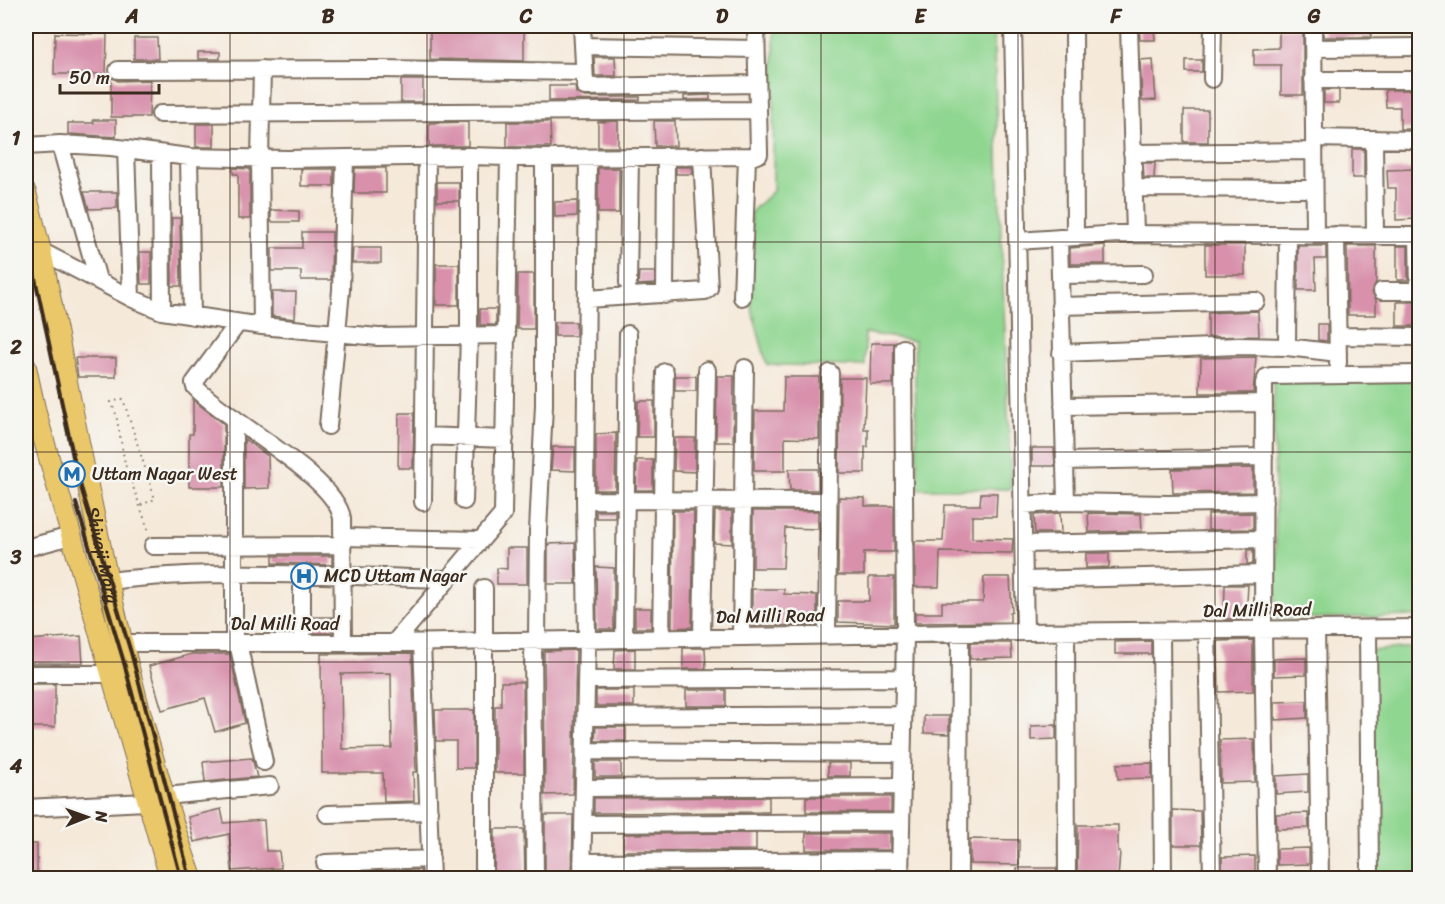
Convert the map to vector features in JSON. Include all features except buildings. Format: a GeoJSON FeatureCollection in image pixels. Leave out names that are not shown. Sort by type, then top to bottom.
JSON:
{"type":"FeatureCollection","features":[{"type":"Feature","properties":{"kind":"main road","name":"Shivaji Marg"},"geometry":{"type":"LineString","coordinates":[[26,193],[41,252],[156,799],[170,879]]}},
{"type":"Feature","properties":{"kind":"main road","name":"Shivaji Marg"},"geometry":{"type":"LineString","coordinates":[[26,367],[36,413],[111,674],[156,799],[170,817],[192,879]]}},
{"type":"Feature","properties":{"kind":"street"},"geometry":{"type":"LineString","coordinates":[[582,26],[586,111]]}},
{"type":"Feature","properties":{"kind":"street"},"geometry":{"type":"LineString","coordinates":[[26,146],[60,144],[189,157],[747,157],[757,155],[759,151],[756,26]]}},
{"type":"Feature","properties":{"kind":"street"},"geometry":{"type":"LineString","coordinates":[[1013,26],[1025,632]]}},
{"type":"Feature","properties":{"kind":"street"},"geometry":{"type":"LineString","coordinates":[[1066,502],[1060,275],[1067,238],[1074,26]]}},
{"type":"Feature","properties":{"kind":"street"},"geometry":{"type":"LineString","coordinates":[[1129,26],[1134,234]]}},
{"type":"Feature","properties":{"kind":"street"},"geometry":{"type":"LineString","coordinates":[[1212,79],[1213,26]]}},
{"type":"Feature","properties":{"kind":"street"},"geometry":{"type":"LineString","coordinates":[[1313,26],[1315,235]]}},
{"type":"Feature","properties":{"kind":"street"},"geometry":{"type":"LineString","coordinates":[[583,45],[756,49]]}},
{"type":"Feature","properties":{"kind":"street"},"geometry":{"type":"LineString","coordinates":[[1313,48],[1419,47]]}},
{"type":"Feature","properties":{"kind":"street"},"geometry":{"type":"LineString","coordinates":[[118,70],[262,69],[756,84]]}},
{"type":"Feature","properties":{"kind":"street"},"geometry":{"type":"LineString","coordinates":[[262,69],[260,158],[262,326]]}},
{"type":"Feature","properties":{"kind":"street"},"geometry":{"type":"LineString","coordinates":[[1313,80],[1419,81]]}},
{"type":"Feature","properties":{"kind":"street"},"geometry":{"type":"LineString","coordinates":[[160,114],[758,110]]}},
{"type":"Feature","properties":{"kind":"street"},"geometry":{"type":"LineString","coordinates":[[1132,153],[1374,139],[1419,140]]}},
{"type":"Feature","properties":{"kind":"street"},"geometry":{"type":"LineString","coordinates":[[1374,139],[1375,236]]}},
{"type":"Feature","properties":{"kind":"street"},"geometry":{"type":"LineString","coordinates":[[60,144],[98,280]]}},
{"type":"Feature","properties":{"kind":"street"},"geometry":{"type":"LineString","coordinates":[[126,149],[131,298]]}},
{"type":"Feature","properties":{"kind":"street"},"geometry":{"type":"LineString","coordinates":[[160,154],[162,311]]}},
{"type":"Feature","properties":{"kind":"street"},"geometry":{"type":"LineString","coordinates":[[423,502],[427,156]]}},
{"type":"Feature","properties":{"kind":"street"},"geometry":{"type":"LineString","coordinates":[[464,501],[469,335],[469,156]]}},
{"type":"Feature","properties":{"kind":"street"},"geometry":{"type":"LineString","coordinates":[[665,295],[666,156]]}},
{"type":"Feature","properties":{"kind":"street"},"geometry":{"type":"LineString","coordinates":[[587,299],[665,295],[705,291],[709,288],[702,156]]}},
{"type":"Feature","properties":{"kind":"street"},"geometry":{"type":"LineString","coordinates":[[189,157],[192,316]]}},
{"type":"Feature","properties":{"kind":"street"},"geometry":{"type":"LineString","coordinates":[[394,643],[503,514],[509,157]]}},
{"type":"Feature","properties":{"kind":"street"},"geometry":{"type":"LineString","coordinates":[[628,282],[630,157]]}},
{"type":"Feature","properties":{"kind":"street"},"geometry":{"type":"LineString","coordinates":[[742,297],[747,157]]}},
{"type":"Feature","properties":{"kind":"street"},"geometry":{"type":"LineString","coordinates":[[328,426],[339,334],[345,158]]}},
{"type":"Feature","properties":{"kind":"street"},"geometry":{"type":"LineString","coordinates":[[535,879],[535,640],[544,405],[544,158]]}},
{"type":"Feature","properties":{"kind":"street"},"geometry":{"type":"LineString","coordinates":[[588,158],[585,500],[587,639],[582,870],[900,860]]}},
{"type":"Feature","properties":{"kind":"street"},"geometry":{"type":"LineString","coordinates":[[1133,188],[1314,189]]}},
{"type":"Feature","properties":{"kind":"street"},"geometry":{"type":"LineString","coordinates":[[1018,241],[1134,234],[1419,236],[1419,291],[1382,291]]}},
{"type":"Feature","properties":{"kind":"street"},"geometry":{"type":"LineString","coordinates":[[1287,347],[1288,235]]}},
{"type":"Feature","properties":{"kind":"street"},"geometry":{"type":"LineString","coordinates":[[1336,235],[1337,375]]}},
{"type":"Feature","properties":{"kind":"street"},"geometry":{"type":"LineString","coordinates":[[41,252],[131,298],[162,311],[262,326],[378,337],[507,335]]}},
{"type":"Feature","properties":{"kind":"street"},"geometry":{"type":"LineString","coordinates":[[1060,275],[1144,274]]}},
{"type":"Feature","properties":{"kind":"street"},"geometry":{"type":"LineString","coordinates":[[1060,306],[1256,301]]}},
{"type":"Feature","properties":{"kind":"street"},"geometry":{"type":"LineString","coordinates":[[238,323],[194,383],[198,390],[276,449],[330,494],[341,511],[343,643]]}},
{"type":"Feature","properties":{"kind":"street"},"geometry":{"type":"LineString","coordinates":[[624,639],[624,501],[628,334]]}},
{"type":"Feature","properties":{"kind":"street"},"geometry":{"type":"LineString","coordinates":[[1061,353],[1238,346],[1338,345],[1419,337]]}},
{"type":"Feature","properties":{"kind":"street"},"geometry":{"type":"LineString","coordinates":[[900,879],[905,634],[903,348]]}},
{"type":"Feature","properties":{"kind":"street"},"geometry":{"type":"LineString","coordinates":[[741,636],[745,368]]}},
{"type":"Feature","properties":{"kind":"street"},"geometry":{"type":"LineString","coordinates":[[702,637],[707,370]]}},
{"type":"Feature","properties":{"kind":"street"},"geometry":{"type":"LineString","coordinates":[[661,638],[665,372]]}},
{"type":"Feature","properties":{"kind":"street"},"geometry":{"type":"LineString","coordinates":[[826,635],[830,373]]}},
{"type":"Feature","properties":{"kind":"street"},"geometry":{"type":"LineString","coordinates":[[1268,879],[1263,630],[1264,383],[1267,377],[1271,376],[1419,374]]}},
{"type":"Feature","properties":{"kind":"street"},"geometry":{"type":"LineString","coordinates":[[1063,406],[1264,403]]}},
{"type":"Feature","properties":{"kind":"street"},"geometry":{"type":"LineString","coordinates":[[234,418],[236,643],[264,762]]}},
{"type":"Feature","properties":{"kind":"street"},"geometry":{"type":"LineString","coordinates":[[424,436],[505,439]]}},
{"type":"Feature","properties":{"kind":"street"},"geometry":{"type":"LineString","coordinates":[[1064,461],[1264,457]]}},
{"type":"Feature","properties":{"kind":"street"},"geometry":{"type":"LineString","coordinates":[[585,500],[828,501]]}},
{"type":"Feature","properties":{"kind":"street"},"geometry":{"type":"LineString","coordinates":[[1023,505],[1066,502],[1168,504],[1264,502]]}},
{"type":"Feature","properties":{"kind":"street"},"geometry":{"type":"LineString","coordinates":[[26,548],[71,536]]}},
{"type":"Feature","properties":{"kind":"street"},"geometry":{"type":"LineString","coordinates":[[1024,544],[1263,539]]}},
{"type":"Feature","properties":{"kind":"street"},"geometry":{"type":"LineString","coordinates":[[153,546],[480,540]]}},
{"type":"Feature","properties":{"kind":"street"},"geometry":{"type":"LineString","coordinates":[[1025,580],[1263,574]]}},
{"type":"Feature","properties":{"kind":"street"},"geometry":{"type":"LineString","coordinates":[[109,581],[159,575],[447,579]]}},
{"type":"Feature","properties":{"kind":"street"},"geometry":{"type":"LineString","coordinates":[[302,576],[302,643]]}},
{"type":"Feature","properties":{"kind":"street"},"geometry":{"type":"LineString","coordinates":[[484,588],[484,879]]}},
{"type":"Feature","properties":{"kind":"street","name":"Dal Milli Road"},"geometry":{"type":"LineString","coordinates":[[122,643],[394,643],[422,645],[535,640],[741,636],[1419,628]]}},
{"type":"Feature","properties":{"kind":"street"},"geometry":{"type":"LineString","coordinates":[[1316,629],[1320,879]]}},
{"type":"Feature","properties":{"kind":"street"},"geometry":{"type":"LineString","coordinates":[[1368,629],[1371,879]]}},
{"type":"Feature","properties":{"kind":"street"},"geometry":{"type":"LineString","coordinates":[[1208,630],[1212,879]]}},
{"type":"Feature","properties":{"kind":"street"},"geometry":{"type":"LineString","coordinates":[[1161,631],[1163,879]]}},
{"type":"Feature","properties":{"kind":"street"},"geometry":{"type":"LineString","coordinates":[[1066,632],[1067,879]]}},
{"type":"Feature","properties":{"kind":"street"},"geometry":{"type":"LineString","coordinates":[[959,879],[960,633]]}},
{"type":"Feature","properties":{"kind":"street"},"geometry":{"type":"LineString","coordinates":[[422,645],[432,879]]}},
{"type":"Feature","properties":{"kind":"street"},"geometry":{"type":"LineString","coordinates":[[26,674],[111,674]]}},
{"type":"Feature","properties":{"kind":"street"},"geometry":{"type":"LineString","coordinates":[[586,680],[904,678]]}},
{"type":"Feature","properties":{"kind":"street"},"geometry":{"type":"LineString","coordinates":[[586,717],[903,715]]}},
{"type":"Feature","properties":{"kind":"street"},"geometry":{"type":"LineString","coordinates":[[585,751],[903,753]]}},
{"type":"Feature","properties":{"kind":"street"},"geometry":{"type":"LineString","coordinates":[[26,808],[156,799],[270,786]]}},
{"type":"Feature","properties":{"kind":"street"},"geometry":{"type":"LineString","coordinates":[[584,788],[902,786]]}},
{"type":"Feature","properties":{"kind":"street"},"geometry":{"type":"LineString","coordinates":[[327,814],[429,811]]}},
{"type":"Feature","properties":{"kind":"street"},"geometry":{"type":"LineString","coordinates":[[583,824],[901,822]]}},
{"type":"Feature","properties":{"kind":"street"},"geometry":{"type":"LineString","coordinates":[[325,863],[431,859]]}},
{"type":"Feature","properties":{"kind":"path"},"geometry":{"type":"LineString","coordinates":[[141,505],[154,499],[123,399],[111,402],[116,414],[125,464],[141,505],[153,546]]}},
{"type":"Feature","properties":{"kind":"green space"},"geometry":{"type":"Polygon","coordinates":[[[774,26],[993,26],[1011,489],[918,489],[914,341],[865,333],[865,366],[767,365],[749,299],[751,212],[773,191],[774,26]]]}},
{"type":"Feature","properties":{"kind":"green space"},"geometry":{"type":"Polygon","coordinates":[[[1419,374],[1419,616],[1277,619],[1273,381],[1419,374]]]}},
{"type":"Feature","properties":{"kind":"green space"},"geometry":{"type":"Polygon","coordinates":[[[1419,646],[1419,878],[1376,878],[1370,651],[1419,646]]]}},
{"type":"Feature","properties":{"kind":"railway"},"geometry":{"type":"LineString","coordinates":[[26,236],[77,474],[132,656],[190,878]]}},
{"type":"Feature","properties":{"kind":"railway"},"geometry":{"type":"LineString","coordinates":[[76,503],[123,659],[181,878]]}},
{"type":"Feature","properties":{"kind":"place","name":"Uttam Nagar West"},"geometry":{"type":"Point","coordinates":[72,474]}},
{"type":"Feature","properties":{"kind":"place","name":"MCD Uttam Nagar"},"geometry":{"type":"Point","coordinates":[304,576]}}]}
